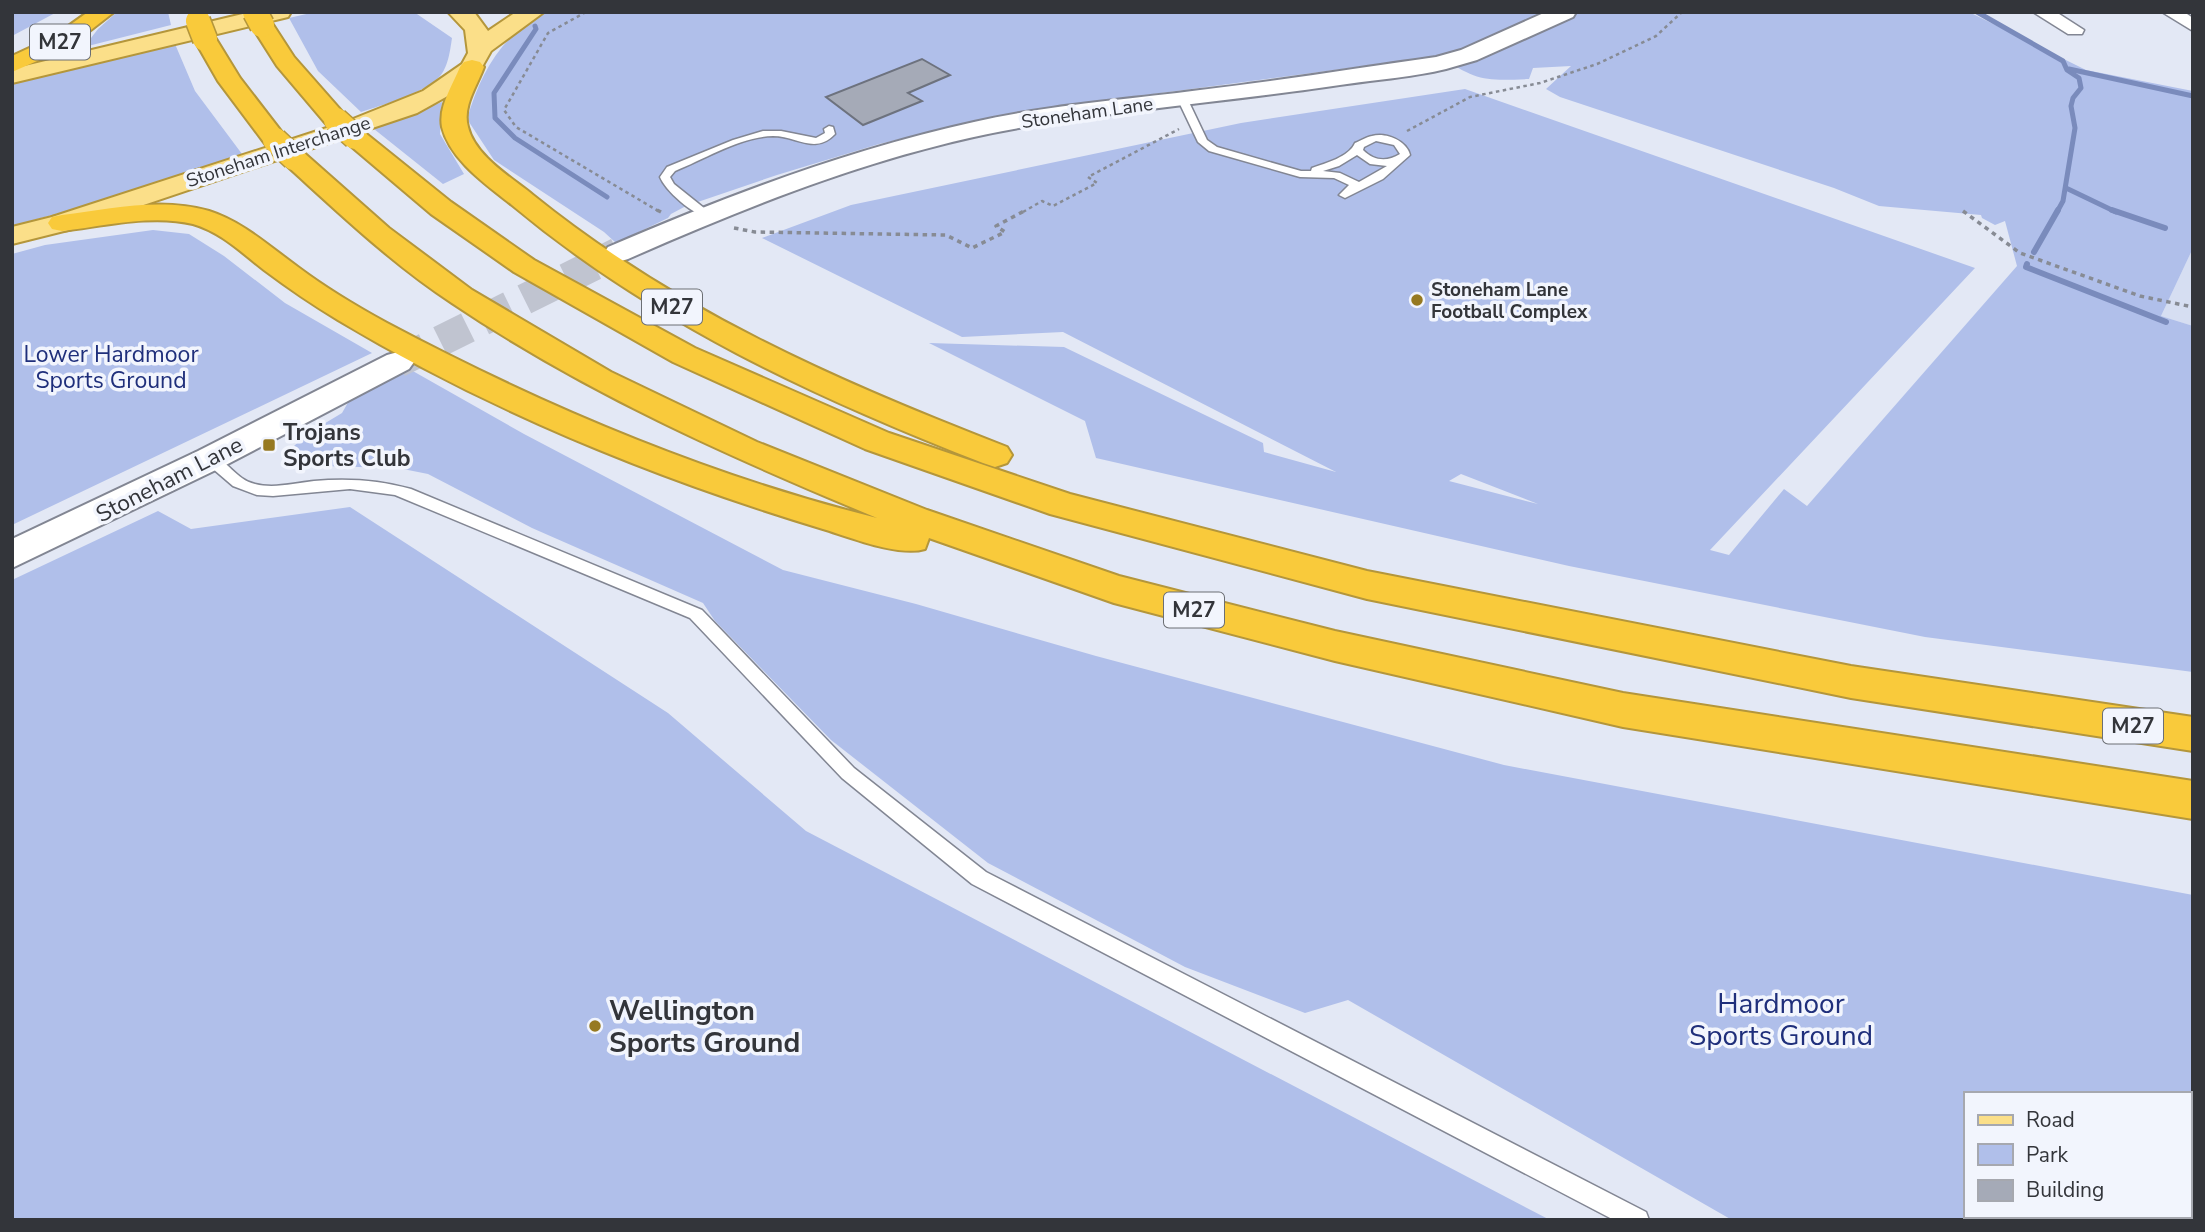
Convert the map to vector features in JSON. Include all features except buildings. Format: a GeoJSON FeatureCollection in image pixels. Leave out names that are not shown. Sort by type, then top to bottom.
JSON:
{"type":"FeatureCollection","features":[{"type":"Feature","properties":{"kind":"highway","name":"M27"},"geometry":{"type":"LineString","coordinates":[[12,57],[52,39],[91,12]]}},
{"type":"Feature","properties":{"kind":"highway","name":"M27"},"geometry":{"type":"LineString","coordinates":[[12,65],[82,30],[103,12]]}},
{"type":"Feature","properties":{"kind":"highway","name":"M27"},"geometry":{"type":"LineString","coordinates":[[266,17],[285,61],[345,129],[441,208],[524,266],[684,355],[877,441],[1063,505],[1367,585],[1852,682],[2193,734]]}},
{"type":"Feature","properties":{"kind":"highway","name":"M27"},"geometry":{"type":"LineString","coordinates":[[199,24],[230,81],[284,149],[379,234],[461,296],[600,379],[745,450],[914,519],[1114,589]]}},
{"type":"Feature","properties":{"kind":"highway","name":"M27"},"geometry":{"type":"LineString","coordinates":[[476,58],[454,116],[455,129],[467,150],[539,215],[657,298],[739,345],[954,439],[1085,488],[1367,585]]}},
{"type":"Feature","properties":{"kind":"highway","name":"M27"},"geometry":{"type":"LineString","coordinates":[[29,233],[176,214],[215,222],[309,289],[362,322],[479,383],[606,440],[764,499],[901,538],[1335,646],[1623,710],[2193,800]]}},
{"type":"Feature","properties":{"kind":"main road"},"geometry":{"type":"LineString","coordinates":[[459,12],[476,25],[476,58]]}},
{"type":"Feature","properties":{"kind":"main road","name":"Stoneham Interchange"},"geometry":{"type":"LineString","coordinates":[[29,233],[405,108],[448,85],[516,21],[533,12]]}},
{"type":"Feature","properties":{"kind":"main road"},"geometry":{"type":"LineString","coordinates":[[12,76],[266,17]]}},
{"type":"Feature","properties":{"kind":"street","name":"Stoneham Lane"},"geometry":{"type":"LineString","coordinates":[[618,253],[693,219],[808,177],[972,130],[1052,115],[1189,109],[1438,64],[1469,55],[1565,12]]}},
{"type":"Feature","properties":{"kind":"street"},"geometry":{"type":"LineString","coordinates":[[2042,12],[2075,30]]}},
{"type":"Feature","properties":{"kind":"street"},"geometry":{"type":"LineString","coordinates":[[2171,12],[2193,26]]}},
{"type":"Feature","properties":{"kind":"street","name":"Stoneham Lane"},"geometry":{"type":"LineString","coordinates":[[12,555],[210,459],[292,406],[398,362]]}},
{"type":"Feature","properties":{"kind":"lane"},"geometry":{"type":"LineString","coordinates":[[1189,109],[1203,142],[1213,149],[1300,174],[1343,176],[1354,183],[1355,187]]}},
{"type":"Feature","properties":{"kind":"lane"},"geometry":{"type":"LineString","coordinates":[[693,219],[665,177],[671,169],[760,135],[788,134],[808,142],[817,142],[830,134],[828,129]]}},
{"type":"Feature","properties":{"kind":"lane"},"geometry":{"type":"LineString","coordinates":[[1300,174],[1335,164],[1368,140],[1391,140],[1405,151],[1382,175],[1366,185],[1355,187],[1345,195]]}},
{"type":"Feature","properties":{"kind":"lane"},"geometry":{"type":"LineString","coordinates":[[1358,149],[1363,157],[1376,162],[1390,162],[1401,158]]}},
{"type":"Feature","properties":{"kind":"lane"},"geometry":{"type":"LineString","coordinates":[[210,459],[236,482],[251,489],[276,490],[350,483],[383,486],[406,493],[696,614],[848,773],[979,878],[1638,1220]]}},
{"type":"Feature","properties":{"kind":"path"},"geometry":{"type":"LineString","coordinates":[[586,12],[548,33],[504,110],[516,127],[693,219],[755,232],[933,234],[946,235],[972,248],[1004,232],[996,226],[1042,201],[1053,206],[1097,183],[1088,177],[1189,109]]}},
{"type":"Feature","properties":{"kind":"path"},"geometry":{"type":"LineString","coordinates":[[1391,140],[1432,115],[1470,97],[1540,83],[1597,64],[1656,36],[1682,12]]}},
{"type":"Feature","properties":{"kind":"path"},"geometry":{"type":"LineString","coordinates":[[1963,211],[2020,253],[2140,296],[2193,306]]}},
{"type":"Feature","properties":{"kind":"shaded area"},"geometry":{"type":"Polygon","coordinates":[[[2193,248],[2193,326],[2161,316],[2193,248]]]}},
{"type":"Feature","properties":{"kind":"green space"},"geometry":{"type":"Polygon","coordinates":[[[12,12],[57,12],[12,36],[12,12]]]}},
{"type":"Feature","properties":{"kind":"green space"},"geometry":{"type":"Polygon","coordinates":[[[117,12],[168,12],[171,25],[84,47],[98,29],[117,12]]]}},
{"type":"Feature","properties":{"kind":"green space"},"geometry":{"type":"Polygon","coordinates":[[[315,12],[414,12],[452,38],[446,66],[437,79],[420,90],[361,112],[318,71],[289,18],[315,12]]]}},
{"type":"Feature","properties":{"kind":"green space"},"geometry":{"type":"Polygon","coordinates":[[[549,12],[1969,12],[2086,70],[2193,91],[2193,248],[2161,316],[2193,326],[2193,672],[1925,637],[1569,566],[1096,458],[1085,421],[929,343],[1064,347],[1263,443],[1264,452],[1336,472],[1063,332],[962,337],[762,238],[851,205],[1241,123],[1465,89],[1975,268],[1710,550],[1729,555],[1784,489],[1807,506],[2017,266],[2005,221],[1995,225],[1981,215],[1879,206],[1834,188],[1560,97],[1546,89],[1571,66],[1533,68],[1529,79],[1502,80],[1472,75],[1440,56],[1011,113],[879,144],[777,175],[686,206],[668,218],[616,243],[604,232],[494,160],[467,119],[479,85],[496,55],[506,42],[533,20],[549,12]],[[1461,474],[1449,481],[1538,504],[1461,474]]]}},
{"type":"Feature","properties":{"kind":"green space"},"geometry":{"type":"Polygon","coordinates":[[[175,44],[195,91],[242,154],[110,199],[12,226],[12,83],[175,44]]]}},
{"type":"Feature","properties":{"kind":"green space"},"geometry":{"type":"Polygon","coordinates":[[[442,102],[440,134],[464,174],[443,184],[374,129],[442,102]]]}},
{"type":"Feature","properties":{"kind":"green space","name":"Lower Hardmoor Sports Ground"},"geometry":{"type":"Polygon","coordinates":[[[153,230],[189,234],[224,256],[285,303],[372,353],[12,525],[12,254],[45,245],[153,230]]]}},
{"type":"Feature","properties":{"kind":"green space","name":"Hardmoor Sports Ground"},"geometry":{"type":"Polygon","coordinates":[[[411,370],[524,434],[783,570],[1504,765],[2193,895],[2193,1220],[1732,1220],[1348,1000],[1305,1013],[1185,967],[988,863],[831,740],[715,621],[703,603],[532,528],[428,474],[398,468],[319,466],[294,461],[294,446],[307,434],[342,413],[350,399],[411,370]]]}},
{"type":"Feature","properties":{"kind":"green space","name":"Wellington Sports Ground"},"geometry":{"type":"Polygon","coordinates":[[[350,507],[668,713],[806,831],[1550,1220],[12,1220],[12,580],[158,511],[191,529],[350,507]]]}},
{"type":"Feature","properties":{"kind":"waterway"},"geometry":{"type":"LineString","coordinates":[[1977,12],[2063,61],[2067,70],[2079,78],[2081,88],[2073,98],[2071,106],[2075,128],[2063,201],[2057,212]]}},
{"type":"Feature","properties":{"kind":"waterway"},"geometry":{"type":"LineString","coordinates":[[535,26],[536,29],[494,93],[495,118],[515,138],[607,197]]}},
{"type":"Feature","properties":{"kind":"waterway"},"geometry":{"type":"LineString","coordinates":[[2069,69],[2193,96]]}},
{"type":"Feature","properties":{"kind":"waterway"},"geometry":{"type":"LineString","coordinates":[[2066,188],[2116,212]]}},
{"type":"Feature","properties":{"kind":"waterway"},"geometry":{"type":"LineString","coordinates":[[2034,252],[2058,210]]}},
{"type":"Feature","properties":{"kind":"waterway"},"geometry":{"type":"LineString","coordinates":[[2112,210],[2165,228]]}},
{"type":"Feature","properties":{"kind":"waterway"},"geometry":{"type":"LineString","coordinates":[[2027,264],[2026,267],[2166,322]]}},
{"type":"Feature","properties":{"kind":"tunnel"},"geometry":{"type":"LineString","coordinates":[[398,362],[618,253]]}},
{"type":"Feature","properties":{"kind":"place","name":"Stoneham Lane Football Complex"},"geometry":{"type":"Point","coordinates":[1417,300]}},
{"type":"Feature","properties":{"kind":"place","name":"Trojans Sports Club"},"geometry":{"type":"Point","coordinates":[269,445]}},
{"type":"Feature","properties":{"kind":"place","name":"Wellington Sports Ground"},"geometry":{"type":"Point","coordinates":[595,1026]}}]}
